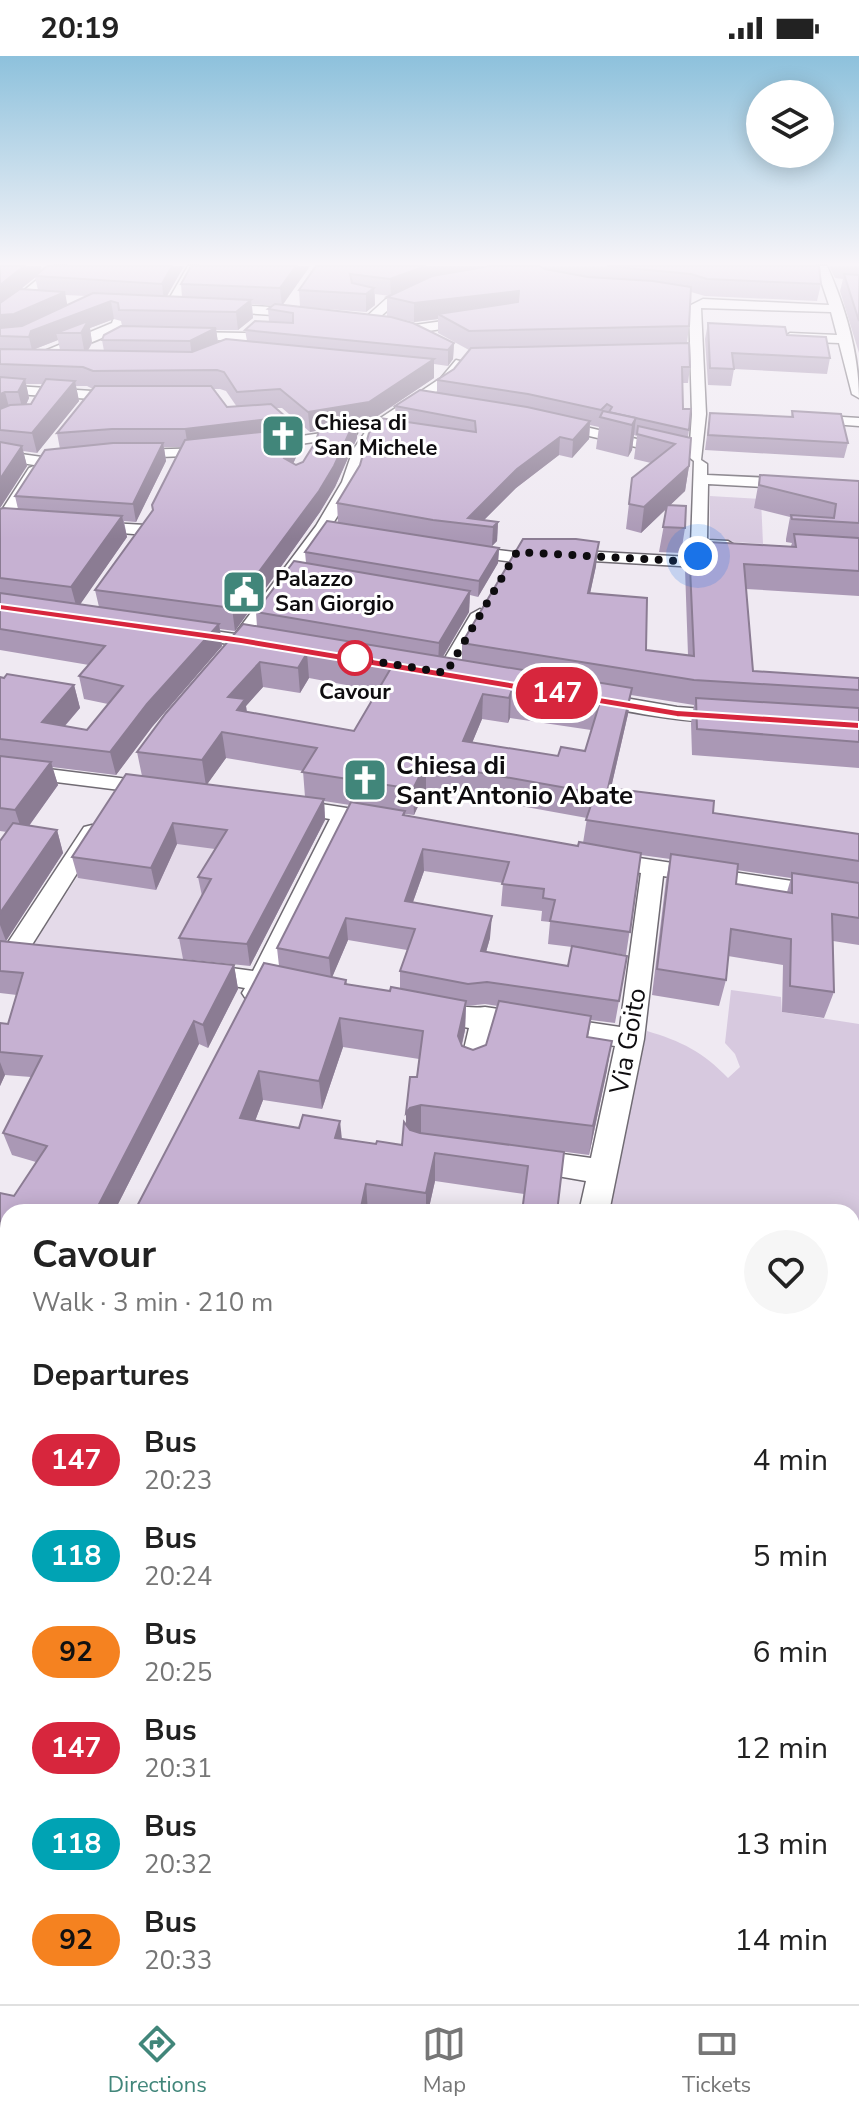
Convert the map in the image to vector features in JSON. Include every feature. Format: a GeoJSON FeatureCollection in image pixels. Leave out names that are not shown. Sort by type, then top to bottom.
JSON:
{"type":"FeatureCollection","features":[{"type":"Feature","properties":{"kind":"street"},"geometry":{"type":"LineString","coordinates":[[221,663],[299,574],[331,529],[360,450],[383,429],[426,402],[446,372],[463,357]]}},
{"type":"Feature","properties":{"kind":"street"},"geometry":{"type":"LineString","coordinates":[[447,549],[524,557],[697,562],[698,467],[706,414],[689,357]]}},
{"type":"Feature","properties":{"kind":"street"},"geometry":{"type":"LineString","coordinates":[[851,357],[859,394]]}},
{"type":"Feature","properties":{"kind":"street"},"geometry":{"type":"LineString","coordinates":[[28,362],[59,364]]}},
{"type":"Feature","properties":{"kind":"street"},"geometry":{"type":"LineString","coordinates":[[0,389],[86,391],[138,397]]}},
{"type":"Feature","properties":{"kind":"street"},"geometry":{"type":"LineString","coordinates":[[36,406],[43,391]]}},
{"type":"Feature","properties":{"kind":"street"},"geometry":{"type":"LineString","coordinates":[[80,414],[86,391]]}},
{"type":"Feature","properties":{"kind":"street"},"geometry":{"type":"LineString","coordinates":[[801,419],[859,422]]}},
{"type":"Feature","properties":{"kind":"street"},"geometry":{"type":"LineString","coordinates":[[542,421],[698,467],[859,487]]}},
{"type":"Feature","properties":{"kind":"street"},"geometry":{"type":"LineString","coordinates":[[287,423],[309,440]]}},
{"type":"Feature","properties":{"kind":"street"},"geometry":{"type":"LineString","coordinates":[[116,454],[178,460],[241,448],[383,429]]}},
{"type":"Feature","properties":{"kind":"street"},"geometry":{"type":"LineString","coordinates":[[308,460],[309,440]]}},
{"type":"Feature","properties":{"kind":"street"},"geometry":{"type":"LineString","coordinates":[[6,523],[42,461],[60,441]]}},
{"type":"Feature","properties":{"kind":"street"},"geometry":{"type":"LineString","coordinates":[[0,455],[42,461],[91,458]]}},
{"type":"Feature","properties":{"kind":"street"},"geometry":{"type":"LineString","coordinates":[[698,467],[859,472]]}},
{"type":"Feature","properties":{"kind":"street"},"geometry":{"type":"LineString","coordinates":[[71,526],[142,536],[154,512]]}},
{"type":"Feature","properties":{"kind":"street"},"geometry":{"type":"LineString","coordinates":[[698,550],[742,553]]}},
{"type":"Feature","properties":{"kind":"street"},"geometry":{"type":"LineString","coordinates":[[445,673],[483,601]]}},
{"type":"Feature","properties":{"kind":"street"},"geometry":{"type":"LineString","coordinates":[[162,629],[288,648]]}},
{"type":"Feature","properties":{"kind":"street"},"geometry":{"type":"LineString","coordinates":[[579,696],[677,713],[753,718]]}},
{"type":"Feature","properties":{"kind":"street"},"geometry":{"type":"LineString","coordinates":[[45,956],[7,952],[138,763]]}},
{"type":"Feature","properties":{"kind":"street"},"geometry":{"type":"LineString","coordinates":[[0,769],[170,790]]}},
{"type":"Feature","properties":{"kind":"street"},"geometry":{"type":"LineString","coordinates":[[265,803],[405,824]]}},
{"type":"Feature","properties":{"kind":"street"},"geometry":{"type":"LineString","coordinates":[[241,1020],[344,813]]}},
{"type":"Feature","properties":{"kind":"street"},"geometry":{"type":"LineString","coordinates":[[591,857],[859,899]]}},
{"type":"Feature","properties":{"kind":"street","name":"Via Goito"},"geometry":{"type":"LineString","coordinates":[[596,1204],[631,1039],[653,868]]}},
{"type":"Feature","properties":{"kind":"street"},"geometry":{"type":"LineString","coordinates":[[614,965],[640,969]]}},
{"type":"Feature","properties":{"kind":"street"},"geometry":{"type":"LineString","coordinates":[[185,971],[262,979],[321,991]]}},
{"type":"Feature","properties":{"kind":"street"},"geometry":{"type":"LineString","coordinates":[[409,1008],[467,1019],[485,1016],[631,1039]]}},
{"type":"Feature","properties":{"kind":"street"},"geometry":{"type":"LineString","coordinates":[[473,1066],[485,1016]]}},
{"type":"Feature","properties":{"kind":"street"},"geometry":{"type":"LineString","coordinates":[[499,1157],[602,1171]]}},
{"type":"Feature","properties":{"kind":"shaded area"},"geometry":{"type":"Polygon","coordinates":[[[710,496],[761,499],[763,544],[710,540],[710,496]]]}},
{"type":"Feature","properties":{"kind":"shaded area"},"geometry":{"type":"Polygon","coordinates":[[[133,791],[321,818],[247,963],[31,948],[133,791]]]}},
{"type":"Feature","properties":{"kind":"shaded area"},"geometry":{"type":"Polygon","coordinates":[[[731,990],[781,997],[782,1012],[859,1024],[859,1204],[611,1204],[647,1031],[691,1048],[728,1078],[740,1067],[735,1054],[725,1043],[731,990]]]}},
{"type":"Feature","properties":{"kind":"building"},"geometry":{"type":"Polygon","coordinates":[[[0,357],[434,359],[369,402],[308,412],[280,389],[237,392],[224,372],[217,370],[93,371],[83,367],[0,364],[0,357]]]}},
{"type":"Feature","properties":{"kind":"building"},"geometry":{"type":"Polygon","coordinates":[[[464,357],[690,357],[690,367],[682,367],[683,409],[691,409],[689,430],[609,412],[612,407],[607,404],[601,410],[528,394],[437,380],[454,369],[464,357]]]}},
{"type":"Feature","properties":{"kind":"building"},"geometry":{"type":"Polygon","coordinates":[[[710,357],[732,357],[734,369],[710,368],[710,357]]]}},
{"type":"Feature","properties":{"kind":"building"},"geometry":{"type":"Polygon","coordinates":[[[0,377],[25,379],[18,392],[0,394],[0,377]]]}},
{"type":"Feature","properties":{"kind":"building"},"geometry":{"type":"Polygon","coordinates":[[[46,379],[75,381],[32,433],[0,430],[0,409],[31,404],[46,379]]]}},
{"type":"Feature","properties":{"kind":"building"},"geometry":{"type":"Polygon","coordinates":[[[95,386],[211,386],[227,407],[271,404],[286,417],[185,429],[57,433],[95,386]]]}},
{"type":"Feature","properties":{"kind":"building"},"geometry":{"type":"Polygon","coordinates":[[[420,390],[527,407],[590,421],[573,440],[560,437],[517,469],[468,518],[498,522],[493,527],[337,503],[360,465],[369,433],[380,418],[476,432],[475,421],[395,406],[420,390]]]}},
{"type":"Feature","properties":{"kind":"building"},"geometry":{"type":"Polygon","coordinates":[[[603,411],[636,418],[632,425],[600,417],[603,411]]]}},
{"type":"Feature","properties":{"kind":"building"},"geometry":{"type":"Polygon","coordinates":[[[792,411],[841,414],[848,443],[708,435],[710,413],[793,417],[792,411]]]}},
{"type":"Feature","properties":{"kind":"building"},"geometry":{"type":"Polygon","coordinates":[[[356,418],[319,491],[232,608],[95,590],[153,510],[152,505],[185,440],[299,428],[284,458],[296,465],[303,462],[316,441],[321,424],[356,418]]]}},
{"type":"Feature","properties":{"kind":"building"},"geometry":{"type":"Polygon","coordinates":[[[638,426],[691,438],[689,466],[644,507],[629,504],[632,478],[675,444],[637,434],[638,426]]]}},
{"type":"Feature","properties":{"kind":"building"},"geometry":{"type":"Polygon","coordinates":[[[0,442],[22,446],[0,479],[0,442]]]}},
{"type":"Feature","properties":{"kind":"building"},"geometry":{"type":"Polygon","coordinates":[[[113,443],[163,443],[133,504],[15,496],[45,450],[113,443]]]}},
{"type":"Feature","properties":{"kind":"building"},"geometry":{"type":"Polygon","coordinates":[[[760,475],[859,481],[859,523],[792,519],[791,515],[834,518],[836,504],[759,485],[760,475]]]}},
{"type":"Feature","properties":{"kind":"building"},"geometry":{"type":"Polygon","coordinates":[[[667,505],[686,506],[685,528],[663,527],[667,505]]]}},
{"type":"Feature","properties":{"kind":"building"},"geometry":{"type":"Polygon","coordinates":[[[0,509],[122,516],[71,587],[0,578],[0,509]]]}},
{"type":"Feature","properties":{"kind":"building"},"geometry":{"type":"Polygon","coordinates":[[[327,521],[499,548],[479,581],[305,552],[327,521]]]}},
{"type":"Feature","properties":{"kind":"building"},"geometry":{"type":"Polygon","coordinates":[[[794,534],[859,538],[859,571],[744,564],[753,671],[859,678],[859,690],[694,680],[462,643],[523,539],[576,539],[599,542],[588,593],[647,598],[646,650],[694,656],[689,545],[701,546],[709,542],[796,547],[794,534]]]}},
{"type":"Feature","properties":{"kind":"building"},"geometry":{"type":"Polygon","coordinates":[[[294,561],[470,591],[439,643],[256,612],[294,561]]]}},
{"type":"Feature","properties":{"kind":"building"},"geometry":{"type":"Polygon","coordinates":[[[0,593],[219,624],[147,704],[110,752],[0,739],[0,677],[4,678],[7,674],[74,685],[42,722],[87,730],[123,686],[79,676],[105,646],[0,629],[0,593]]]}},
{"type":"Feature","properties":{"kind":"building"},"geometry":{"type":"Polygon","coordinates":[[[243,624],[632,688],[608,788],[714,801],[713,813],[859,834],[859,861],[586,820],[595,793],[426,763],[413,789],[302,772],[317,748],[222,732],[202,760],[137,752],[166,713],[243,624]],[[307,653],[298,668],[260,662],[228,697],[245,699],[237,710],[354,731],[391,668],[307,653]],[[511,692],[509,698],[483,694],[463,741],[558,756],[561,747],[585,751],[599,705],[511,692]]]}},
{"type":"Feature","properties":{"kind":"building"},"geometry":{"type":"Polygon","coordinates":[[[696,698],[859,708],[859,742],[697,729],[696,698]]]}},
{"type":"Feature","properties":{"kind":"building"},"geometry":{"type":"Polygon","coordinates":[[[0,756],[51,762],[15,810],[0,808],[0,756]]]}},
{"type":"Feature","properties":{"kind":"building"},"geometry":{"type":"Polygon","coordinates":[[[126,774],[324,799],[247,944],[179,938],[211,879],[198,877],[227,830],[173,823],[151,868],[72,857],[126,774]]]}},
{"type":"Feature","properties":{"kind":"building"},"geometry":{"type":"Polygon","coordinates":[[[351,802],[405,811],[403,815],[578,846],[579,842],[641,853],[630,932],[550,921],[555,900],[543,898],[544,889],[502,884],[509,862],[423,849],[405,901],[492,916],[481,951],[568,966],[572,946],[627,956],[619,1001],[487,982],[468,984],[400,971],[415,929],[346,918],[329,958],[277,948],[351,802]]]}},
{"type":"Feature","properties":{"kind":"building"},"geometry":{"type":"Polygon","coordinates":[[[13,823],[57,830],[0,913],[0,841],[13,823]]]}},
{"type":"Feature","properties":{"kind":"building"},"geometry":{"type":"Polygon","coordinates":[[[671,854],[738,864],[736,884],[792,893],[792,873],[859,883],[859,918],[832,914],[834,992],[790,986],[791,939],[731,929],[726,980],[657,969],[671,854]]]}},
{"type":"Feature","properties":{"kind":"building"},"geometry":{"type":"Polygon","coordinates":[[[0,941],[234,965],[203,1025],[194,1021],[99,1204],[0,1204],[0,1193],[14,1196],[47,1146],[3,1133],[42,1056],[0,1052],[0,1023],[8,1024],[23,973],[0,971],[0,941]]]}},
{"type":"Feature","properties":{"kind":"building"},"geometry":{"type":"Polygon","coordinates":[[[264,963],[346,980],[345,984],[390,991],[391,987],[466,1001],[458,1036],[462,1046],[473,1050],[486,1045],[499,1001],[591,1016],[587,1037],[612,1041],[593,1126],[421,1105],[410,1108],[406,1113],[410,1077],[417,1077],[423,1031],[340,1018],[319,1081],[259,1071],[240,1118],[299,1128],[303,1115],[340,1121],[335,1138],[402,1145],[404,1122],[410,1130],[420,1133],[564,1152],[558,1204],[523,1204],[528,1166],[435,1153],[426,1193],[366,1184],[362,1204],[138,1204],[264,963]]]}},
{"type":"Feature","properties":{"kind":"bus line","name":"147"},"geometry":{"type":"LineString","coordinates":[[0,607],[241,640],[677,713],[859,725]]}},
{"type":"Feature","properties":{"kind":"place","name":"Chiesa di San Michele"},"geometry":{"type":"Point","coordinates":[283,436]}},
{"type":"Feature","properties":{"kind":"place","name":"Palazzo San Giorgio"},"geometry":{"type":"Point","coordinates":[244,592]}},
{"type":"Feature","properties":{"kind":"place","name":"Cavour"},"geometry":{"type":"Point","coordinates":[355,658]}},
{"type":"Feature","properties":{"kind":"place","name":"Chiesa di Sant’Antonio Abate"},"geometry":{"type":"Point","coordinates":[365,780]}},
{"type":"Feature","properties":{"kind":"route"},"geometry":{"type":"LineString","coordinates":[[355,658],[446,673],[517,552],[697,562],[698,556]]}}]}
